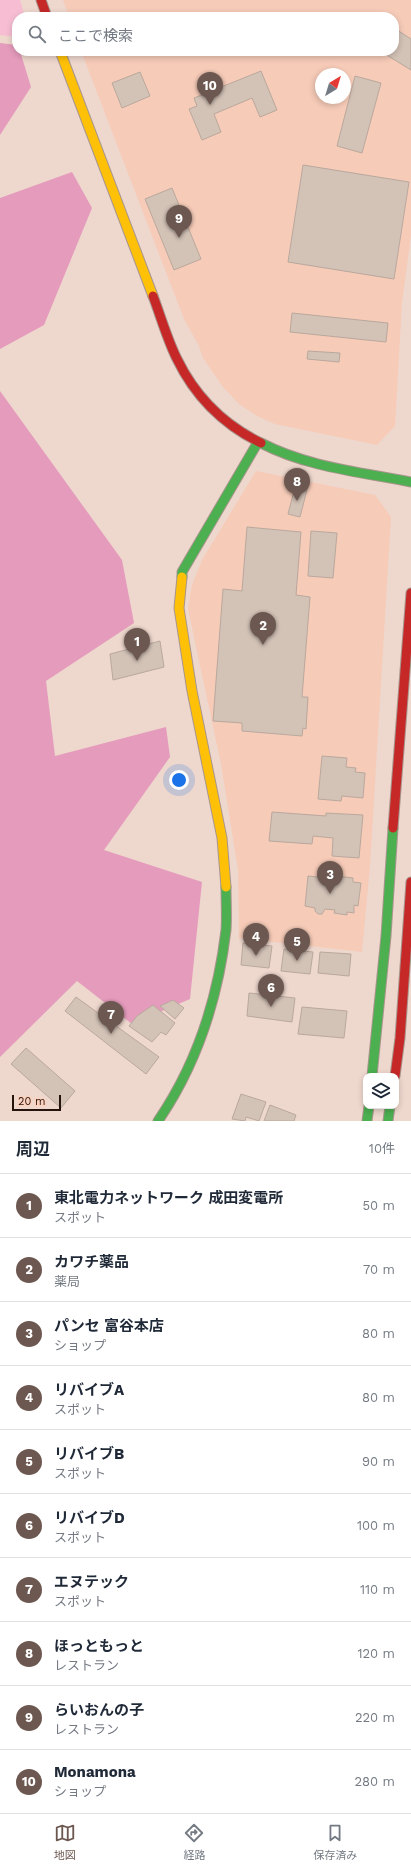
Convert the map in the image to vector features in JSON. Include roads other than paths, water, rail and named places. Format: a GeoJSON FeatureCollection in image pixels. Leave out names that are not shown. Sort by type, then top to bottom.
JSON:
{"type":"FeatureCollection","features":[{"type":"Feature","properties":{"kind":"street"},"geometry":{"type":"LineString","coordinates":[[41,0],[45,12]]}},
{"type":"Feature","properties":{"kind":"street"},"geometry":{"type":"LineString","coordinates":[[62,56],[176,359],[198,394],[226,422],[258,442],[278,452],[316,464],[411,482]]}},
{"type":"Feature","properties":{"kind":"street"},"geometry":{"type":"LineString","coordinates":[[158,1121],[173,1099],[198,1047],[214,1000],[226,929],[226,882],[222,838],[192,692],[179,608],[182,572],[258,442]]}},
{"type":"Feature","properties":{"kind":"street"},"geometry":{"type":"LineString","coordinates":[[372,1073],[386,936],[395,793],[411,593]]}},
{"type":"Feature","properties":{"kind":"street"},"geometry":{"type":"LineString","coordinates":[[395,1073],[400,1038],[411,882]]}},
{"type":"Feature","properties":{"kind":"street"},"geometry":{"type":"LineString","coordinates":[[367,1121],[369,1109]]}},
{"type":"Feature","properties":{"kind":"street"},"geometry":{"type":"LineString","coordinates":[[388,1121],[390,1109]]}},
{"type":"Feature","properties":{"kind":"place","name":"Monamona"},"geometry":{"type":"Point","coordinates":[210,105]}},
{"type":"Feature","properties":{"kind":"place","name":"らいおんの子"},"geometry":{"type":"Point","coordinates":[179,238]}},
{"type":"Feature","properties":{"kind":"place","name":"ほっともっと"},"geometry":{"type":"Point","coordinates":[297,501]}},
{"type":"Feature","properties":{"kind":"place","name":"カワチ薬品"},"geometry":{"type":"Point","coordinates":[263,645]}},
{"type":"Feature","properties":{"kind":"place","name":"東北電力ネットワーク 成田変電所"},"geometry":{"type":"Point","coordinates":[137,661]}},
{"type":"Feature","properties":{"kind":"place","name":"パンセ 富谷本店"},"geometry":{"type":"Point","coordinates":[330,894]}},
{"type":"Feature","properties":{"kind":"place","name":"リバイブA"},"geometry":{"type":"Point","coordinates":[256,956]}},
{"type":"Feature","properties":{"kind":"place","name":"リバイブB"},"geometry":{"type":"Point","coordinates":[297,961]}},
{"type":"Feature","properties":{"kind":"place","name":"リバイブD"},"geometry":{"type":"Point","coordinates":[271,1007]}},
{"type":"Feature","properties":{"kind":"place","name":"エヌテック"},"geometry":{"type":"Point","coordinates":[111,1034]}}]}
